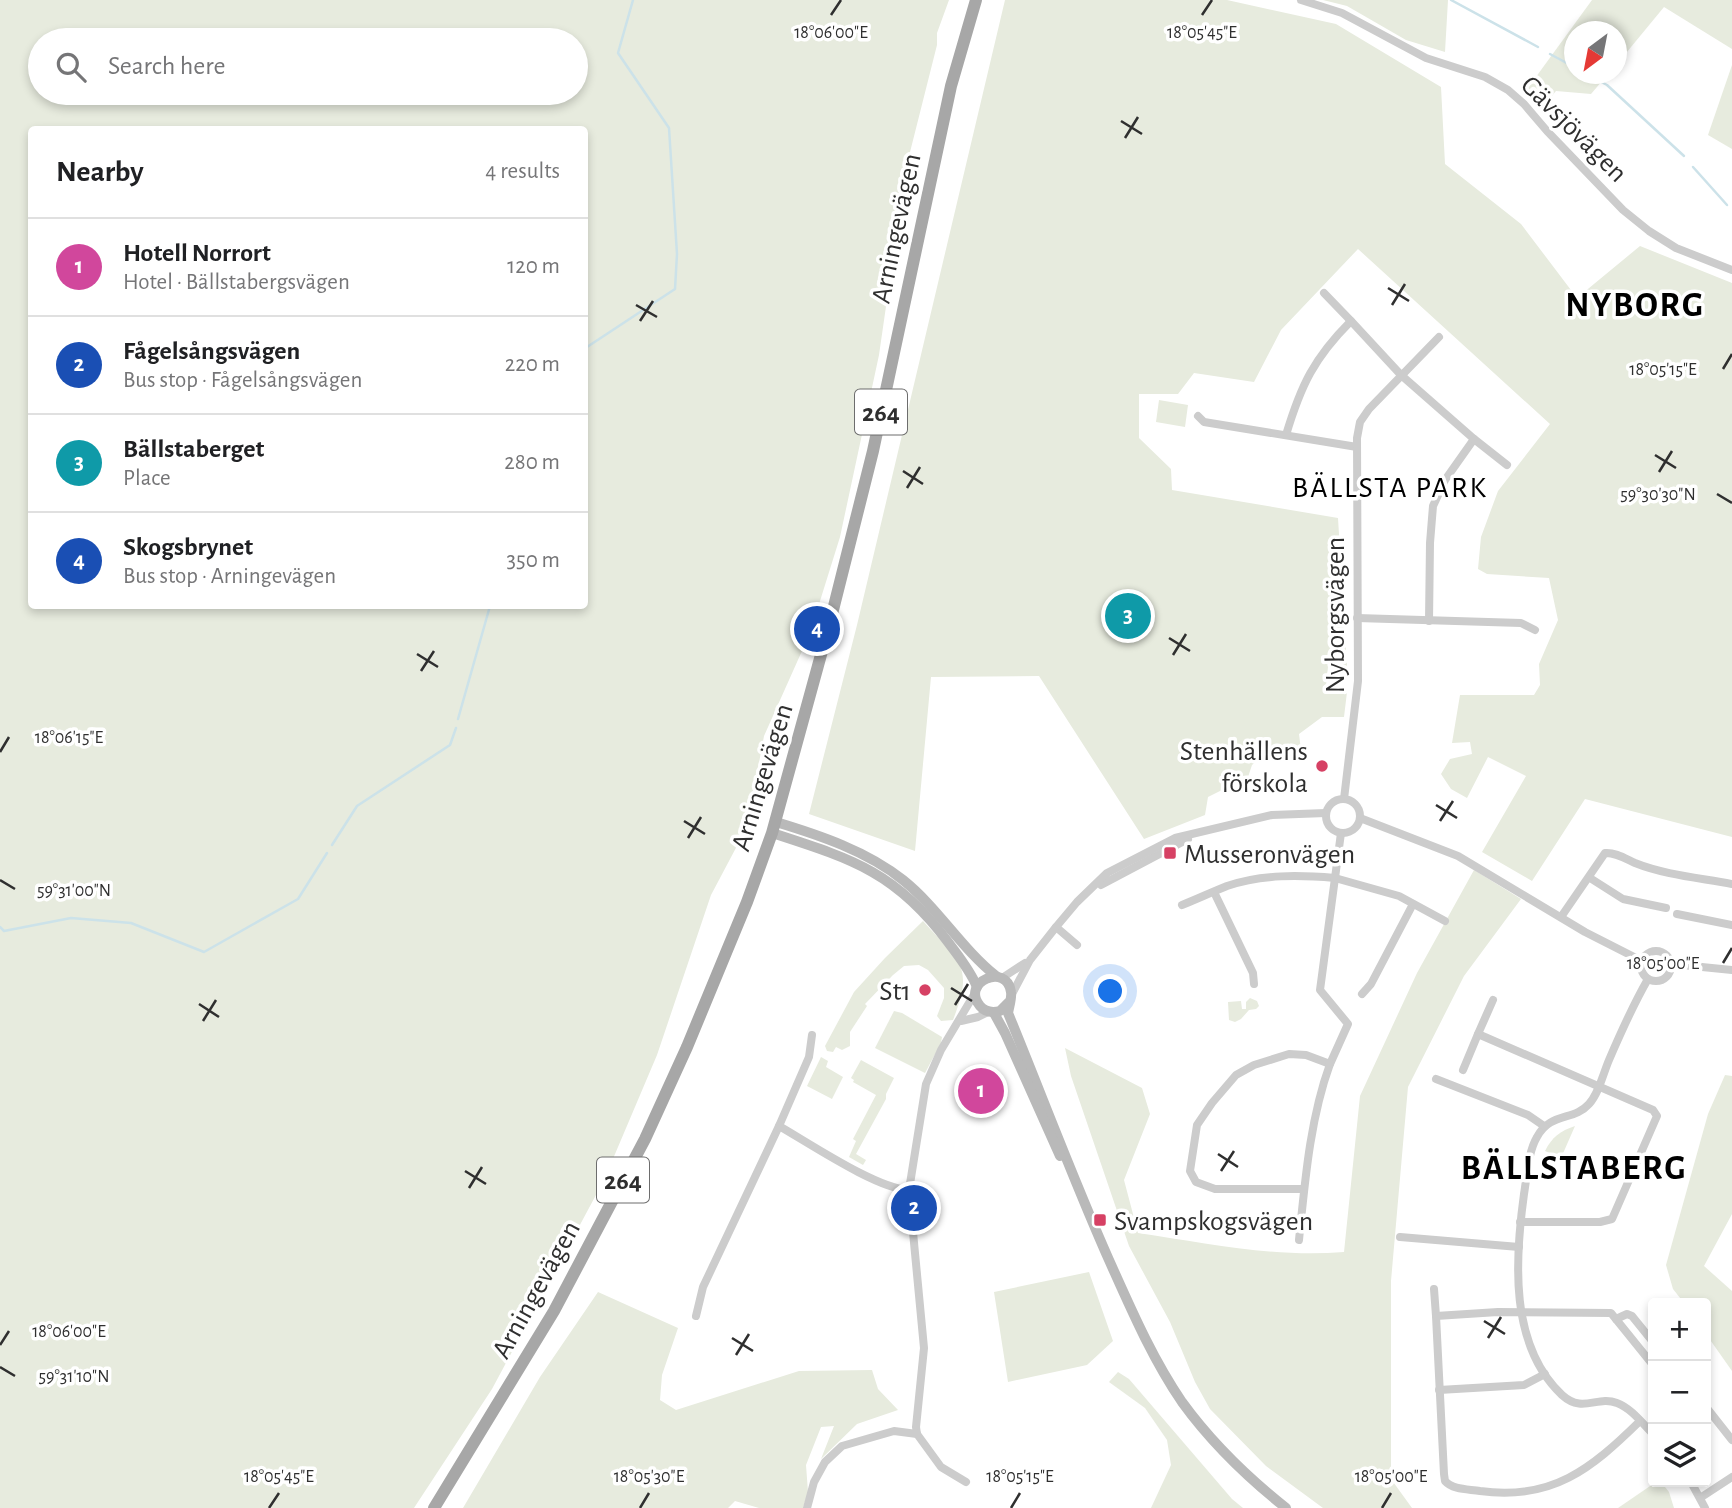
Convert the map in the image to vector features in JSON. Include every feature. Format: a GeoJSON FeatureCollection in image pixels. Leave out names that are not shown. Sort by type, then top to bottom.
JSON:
{"type":"FeatureCollection","features":[{"type":"Feature","properties":{"kind":"main road","name":"Arningevägen"},"geometry":{"type":"LineString","coordinates":[[434,1508],[554,1311],[645,1139],[747,902],[774,827],[873,451],[946,112],[976,0]]}},
{"type":"Feature","properties":{"kind":"street","name":"Gävsjövägen"},"geometry":{"type":"LineString","coordinates":[[1301,0],[1342,13],[1426,58],[1485,78],[1508,90],[1623,210],[1649,231],[1676,248],[1732,270]]}},
{"type":"Feature","properties":{"kind":"street"},"geometry":{"type":"LineString","coordinates":[[1324,293],[1401,375],[1507,465]]}},
{"type":"Feature","properties":{"kind":"street"},"geometry":{"type":"LineString","coordinates":[[1286,435],[1304,381],[1324,349],[1351,321]]}},
{"type":"Feature","properties":{"kind":"street","name":"Nyborgsvägen"},"geometry":{"type":"LineString","coordinates":[[1344,799],[1357,703],[1357,447],[1360,422],[1368,409],[1439,337]]}},
{"type":"Feature","properties":{"kind":"street"},"geometry":{"type":"LineString","coordinates":[[1198,416],[1204,422],[1357,447]]}},
{"type":"Feature","properties":{"kind":"street"},"geometry":{"type":"LineString","coordinates":[[1429,621],[1433,506],[1445,480],[1474,439]]}},
{"type":"Feature","properties":{"kind":"street"},"geometry":{"type":"LineString","coordinates":[[1357,618],[1521,623],[1535,630]]}},
{"type":"Feature","properties":{"kind":"street"},"geometry":{"type":"LineString","coordinates":[[1344,799],[1356,805],[1360,818],[1353,830],[1341,833],[1328,825],[1326,813],[1333,802],[1344,799]]}},
{"type":"Feature","properties":{"kind":"street"},"geometry":{"type":"LineString","coordinates":[[961,1021],[1006,1007],[1030,960],[1077,902],[1107,873],[1175,838],[1272,815],[1326,813]]}},
{"type":"Feature","properties":{"kind":"street"},"geometry":{"type":"LineString","coordinates":[[1360,818],[1458,856],[1642,961]]}},
{"type":"Feature","properties":{"kind":"street"},"geometry":{"type":"LineString","coordinates":[[774,827],[870,869],[919,901],[977,961],[1010,987],[1008,1013],[1077,1187],[1142,1334],[1182,1401],[1215,1443],[1286,1508]]}},
{"type":"Feature","properties":{"kind":"street"},"geometry":{"type":"LineString","coordinates":[[1299,1240],[1319,1093],[1348,1024],[1320,990],[1341,833]]}},
{"type":"Feature","properties":{"kind":"street"},"geometry":{"type":"LineString","coordinates":[[1561,916],[1605,853],[1611,852],[1643,866],[1732,884]]}},
{"type":"Feature","properties":{"kind":"street"},"geometry":{"type":"LineString","coordinates":[[1182,905],[1228,886],[1301,875],[1335,878],[1399,896],[1444,921]]}},
{"type":"Feature","properties":{"kind":"street"},"geometry":{"type":"LineString","coordinates":[[1590,878],[1623,899],[1666,908]]}},
{"type":"Feature","properties":{"kind":"street"},"geometry":{"type":"LineString","coordinates":[[1214,892],[1253,973],[1254,984]]}},
{"type":"Feature","properties":{"kind":"street"},"geometry":{"type":"LineString","coordinates":[[1362,994],[1371,984],[1413,904]]}},
{"type":"Feature","properties":{"kind":"street"},"geometry":{"type":"LineString","coordinates":[[1677,914],[1732,925]]}},
{"type":"Feature","properties":{"kind":"street"},"geometry":{"type":"LineString","coordinates":[[942,927],[971,974],[978,1004],[991,1012],[1005,1032],[1051,1140],[1077,1187]]}},
{"type":"Feature","properties":{"kind":"street"},"geometry":{"type":"LineString","coordinates":[[1056,927],[1077,945]]}},
{"type":"Feature","properties":{"kind":"street"},"geometry":{"type":"LineString","coordinates":[[1656,951],[1665,954],[1672,964],[1670,972],[1663,980],[1648,979],[1642,970],[1642,961],[1649,953],[1656,951]]}},
{"type":"Feature","properties":{"kind":"street"},"geometry":{"type":"LineString","coordinates":[[966,1482],[941,1467],[917,1434],[924,1348],[909,1190],[926,1084],[941,1050],[961,1021],[961,1016],[984,978],[999,977],[1030,960]]}},
{"type":"Feature","properties":{"kind":"street"},"geometry":{"type":"LineString","coordinates":[[1672,964],[1732,970]]}},
{"type":"Feature","properties":{"kind":"street"},"geometry":{"type":"LineString","coordinates":[[1648,979],[1623,1027],[1589,1105],[1544,1126],[1535,1139],[1520,1222],[1519,1247],[1521,1311],[1528,1338],[1545,1374],[1563,1396],[1574,1403],[1617,1403],[1648,1429]]}},
{"type":"Feature","properties":{"kind":"street"},"geometry":{"type":"LineString","coordinates":[[1463,1070],[1493,1000]]}},
{"type":"Feature","properties":{"kind":"street"},"geometry":{"type":"LineString","coordinates":[[1478,1034],[1653,1110],[1657,1116],[1615,1216],[1608,1221],[1520,1222]]}},
{"type":"Feature","properties":{"kind":"street"},"geometry":{"type":"LineString","coordinates":[[696,1316],[703,1287],[809,1057],[811,1035]]}},
{"type":"Feature","properties":{"kind":"street"},"geometry":{"type":"LineString","coordinates":[[1304,1189],[1215,1189],[1196,1182],[1190,1171],[1197,1125],[1212,1102],[1236,1075],[1254,1065],[1289,1054],[1307,1055],[1330,1064]]}},
{"type":"Feature","properties":{"kind":"street"},"geometry":{"type":"LineString","coordinates":[[1436,1079],[1528,1115],[1544,1126]]}},
{"type":"Feature","properties":{"kind":"street"},"geometry":{"type":"LineString","coordinates":[[779,1126],[873,1179],[896,1189],[909,1190]]}},
{"type":"Feature","properties":{"kind":"street"},"geometry":{"type":"LineString","coordinates":[[1400,1237],[1519,1247]]}},
{"type":"Feature","properties":{"kind":"street"},"geometry":{"type":"LineString","coordinates":[[1433,1289],[1444,1474],[1445,1481],[1452,1487],[1498,1494],[1548,1488],[1579,1474],[1640,1421]]}},
{"type":"Feature","properties":{"kind":"street"},"geometry":{"type":"LineString","coordinates":[[1436,1316],[1521,1311],[1611,1313],[1649,1361]]}},
{"type":"Feature","properties":{"kind":"street"},"geometry":{"type":"LineString","coordinates":[[1616,1319],[1627,1314],[1633,1316],[1648,1336]]}},
{"type":"Feature","properties":{"kind":"street"},"geometry":{"type":"LineString","coordinates":[[1439,1390],[1524,1385],[1545,1374]]}},
{"type":"Feature","properties":{"kind":"street"},"geometry":{"type":"LineString","coordinates":[[1711,1413],[1732,1440]]}},
{"type":"Feature","properties":{"kind":"street"},"geometry":{"type":"LineString","coordinates":[[807,1508],[814,1482],[825,1462],[842,1446],[894,1431],[917,1434]]}},
{"type":"Feature","properties":{"kind":"street"},"geometry":{"type":"LineString","coordinates":[[1700,1497],[1732,1478]]}},
{"type":"Feature","properties":{"kind":"street"},"geometry":{"type":"LineString","coordinates":[[1693,1487],[1705,1508]]}},
{"type":"Feature","properties":{"kind":"shaded area"},"geometry":{"type":"Polygon","coordinates":[[[0,0],[949,0],[937,33],[937,45],[906,168],[879,355],[840,537],[810,633],[764,736],[747,827],[711,895],[657,1055],[604,1180],[492,1389],[414,1508],[0,1508],[0,0]]]}},
{"type":"Feature","properties":{"kind":"shaded area"},"geometry":{"type":"Polygon","coordinates":[[[1005,0],[1227,0],[1336,24],[1441,87],[1445,164],[1521,224],[1577,298],[1640,246],[1732,283],[1732,837],[1585,799],[1532,881],[1482,852],[1526,776],[1488,757],[1467,798],[1451,789],[1441,774],[1450,759],[1472,754],[1470,742],[1452,743],[1460,695],[1534,695],[1540,685],[1539,664],[1558,620],[1549,578],[1487,574],[1478,569],[1481,537],[1498,491],[1550,424],[1358,249],[1281,330],[1254,382],[1194,373],[1178,394],[1139,394],[1139,438],[1171,469],[1172,490],[1338,518],[1347,666],[1328,667],[1326,686],[1347,692],[1344,717],[1322,717],[1299,734],[1301,750],[1289,761],[1277,761],[1265,754],[1252,765],[1248,777],[1208,797],[1205,815],[1144,839],[1039,676],[931,677],[915,851],[809,814],[857,625],[1005,0]]]}},
{"type":"Feature","properties":{"kind":"shaded area"},"geometry":{"type":"Polygon","coordinates":[[[1323,0],[1448,0],[1445,52],[1406,40],[1347,6],[1323,0]]]}},
{"type":"Feature","properties":{"kind":"shaded area"},"geometry":{"type":"Polygon","coordinates":[[[1592,0],[1732,0],[1732,49],[1664,7],[1627,52],[1627,21],[1577,21],[1592,0]]]}},
{"type":"Feature","properties":{"kind":"shaded area"},"geometry":{"type":"Polygon","coordinates":[[[1564,38],[1564,84],[1600,84],[1591,94],[1556,91],[1541,109],[1525,92],[1564,38]]]}},
{"type":"Feature","properties":{"kind":"shaded area"},"geometry":{"type":"Polygon","coordinates":[[[1732,65],[1732,149],[1708,135],[1732,65]]]}},
{"type":"Feature","properties":{"kind":"shaded area"},"geometry":{"type":"Polygon","coordinates":[[[1159,400],[1188,405],[1185,427],[1156,422],[1159,400]]]}},
{"type":"Feature","properties":{"kind":"shaded area"},"geometry":{"type":"Polygon","coordinates":[[[1474,870],[1521,899],[1464,976],[1408,1087],[1391,1281],[1391,1479],[1412,1508],[1323,1508],[1266,1466],[1210,1409],[1195,1382],[1170,1322],[1129,1246],[1071,1076],[1065,1048],[1142,1088],[1150,1114],[1124,1180],[1138,1233],[1266,1251],[1344,1252],[1360,1096],[1417,973],[1474,870]]]}},
{"type":"Feature","properties":{"kind":"shaded area"},"geometry":{"type":"Polygon","coordinates":[[[923,921],[960,965],[963,987],[953,1020],[941,1021],[937,1016],[944,998],[944,988],[928,970],[919,965],[904,966],[865,1004],[867,1006],[850,1032],[850,1046],[842,1050],[836,1047],[833,1052],[827,1051],[825,1046],[854,992],[923,921]]]}},
{"type":"Feature","properties":{"kind":"shaded area"},"geometry":{"type":"Polygon","coordinates":[[[1250,998],[1257,1001],[1259,1006],[1249,1010],[1235,1022],[1229,1020],[1228,1002],[1241,1001],[1242,1009],[1246,1009],[1246,1002],[1250,998]]]}},
{"type":"Feature","properties":{"kind":"shaded area"},"geometry":{"type":"Polygon","coordinates":[[[894,1011],[942,1037],[925,1073],[875,1048],[894,1011]]]}},
{"type":"Feature","properties":{"kind":"shaded area"},"geometry":{"type":"Polygon","coordinates":[[[821,1057],[828,1061],[826,1067],[843,1077],[832,1099],[807,1086],[821,1057]]]}},
{"type":"Feature","properties":{"kind":"shaded area"},"geometry":{"type":"Polygon","coordinates":[[[861,1060],[894,1078],[886,1099],[856,1154],[866,1160],[863,1165],[849,1157],[856,1141],[853,1139],[876,1095],[853,1082],[851,1078],[861,1060]]]}},
{"type":"Feature","properties":{"kind":"shaded area"},"geometry":{"type":"Polygon","coordinates":[[[1725,1075],[1732,1076],[1732,1214],[1704,1266],[1732,1291],[1732,1371],[1711,1341],[1711,1298],[1680,1298],[1673,1289],[1666,1265],[1708,1114],[1725,1075]]]}},
{"type":"Feature","properties":{"kind":"shaded area"},"geometry":{"type":"Polygon","coordinates":[[[1575,1126],[1561,1158],[1545,1151],[1557,1135],[1575,1126]]]}},
{"type":"Feature","properties":{"kind":"shaded area"},"geometry":{"type":"Polygon","coordinates":[[[1089,1272],[1113,1341],[1087,1365],[1008,1382],[994,1292],[1089,1272]]]}},
{"type":"Feature","properties":{"kind":"shaded area"},"geometry":{"type":"Polygon","coordinates":[[[598,1292],[678,1328],[662,1375],[660,1400],[676,1410],[799,1371],[872,1370],[878,1389],[898,1410],[857,1424],[821,1459],[834,1426],[821,1427],[806,1465],[808,1492],[803,1508],[759,1508],[735,1501],[728,1508],[463,1508],[540,1377],[598,1292]]]}},
{"type":"Feature","properties":{"kind":"shaded area"},"geometry":{"type":"Polygon","coordinates":[[[1118,1372],[1129,1379],[1232,1499],[1243,1508],[1151,1508],[1171,1465],[1167,1440],[1145,1408],[1109,1382],[1118,1372]]]}},
{"type":"Feature","properties":{"kind":"shaded area"},"geometry":{"type":"Polygon","coordinates":[[[1649,1487],[1665,1487],[1674,1508],[1618,1508],[1649,1487]]]}},
{"type":"Feature","properties":{"kind":"waterway"},"geometry":{"type":"LineString","coordinates":[[588,346],[675,289],[677,254],[669,128],[618,53],[633,0]]}},
{"type":"Feature","properties":{"kind":"waterway"},"geometry":{"type":"LineString","coordinates":[[1451,0],[1538,47]]}},
{"type":"Feature","properties":{"kind":"waterway"},"geometry":{"type":"LineString","coordinates":[[1550,54],[1564,62]]}},
{"type":"Feature","properties":{"kind":"waterway"},"geometry":{"type":"LineString","coordinates":[[1605,84],[1684,156]]}},
{"type":"Feature","properties":{"kind":"waterway"},"geometry":{"type":"LineString","coordinates":[[1693,167],[1727,205]]}},
{"type":"Feature","properties":{"kind":"waterway"},"geometry":{"type":"LineString","coordinates":[[458,719],[489,609]]}},
{"type":"Feature","properties":{"kind":"waterway"},"geometry":{"type":"LineString","coordinates":[[332,845],[357,806],[450,745],[456,728]]}},
{"type":"Feature","properties":{"kind":"waterway"},"geometry":{"type":"LineString","coordinates":[[0,927],[4,931],[71,918],[131,923],[204,952],[298,899],[327,853]]}},
{"type":"Feature","properties":{"kind":"place","name":"Bällstaberget"},"geometry":{"type":"Point","coordinates":[1128,616]}},
{"type":"Feature","properties":{"kind":"place","name":"Skogsbrynet"},"geometry":{"type":"Point","coordinates":[817,629]}},
{"type":"Feature","properties":{"kind":"place","name":"Stenhällens förskola"},"geometry":{"type":"Point","coordinates":[1322,766]}},
{"type":"Feature","properties":{"kind":"place","name":"Musseronvägen"},"geometry":{"type":"Point","coordinates":[1170,853]}},
{"type":"Feature","properties":{"kind":"place","name":"St1"},"geometry":{"type":"Point","coordinates":[925,990]}},
{"type":"Feature","properties":{"kind":"place","name":"Hotell Norrort"},"geometry":{"type":"Point","coordinates":[981,1091]}},
{"type":"Feature","properties":{"kind":"place","name":"Fågelsångsvägen"},"geometry":{"type":"Point","coordinates":[914,1208]}},
{"type":"Feature","properties":{"kind":"place","name":"Svampskogsvägen"},"geometry":{"type":"Point","coordinates":[1100,1220]}},
{"type":"Feature","properties":{"kind":"district","name":"NYBORG"},"geometry":{"type":"Point","coordinates":[1635,304]}},
{"type":"Feature","properties":{"kind":"district","name":"BÄLLSTA PARK"},"geometry":{"type":"Point","coordinates":[1390,487]}},
{"type":"Feature","properties":{"kind":"district","name":"BÄLLSTABERG"},"geometry":{"type":"Point","coordinates":[1574,1167]}}]}
